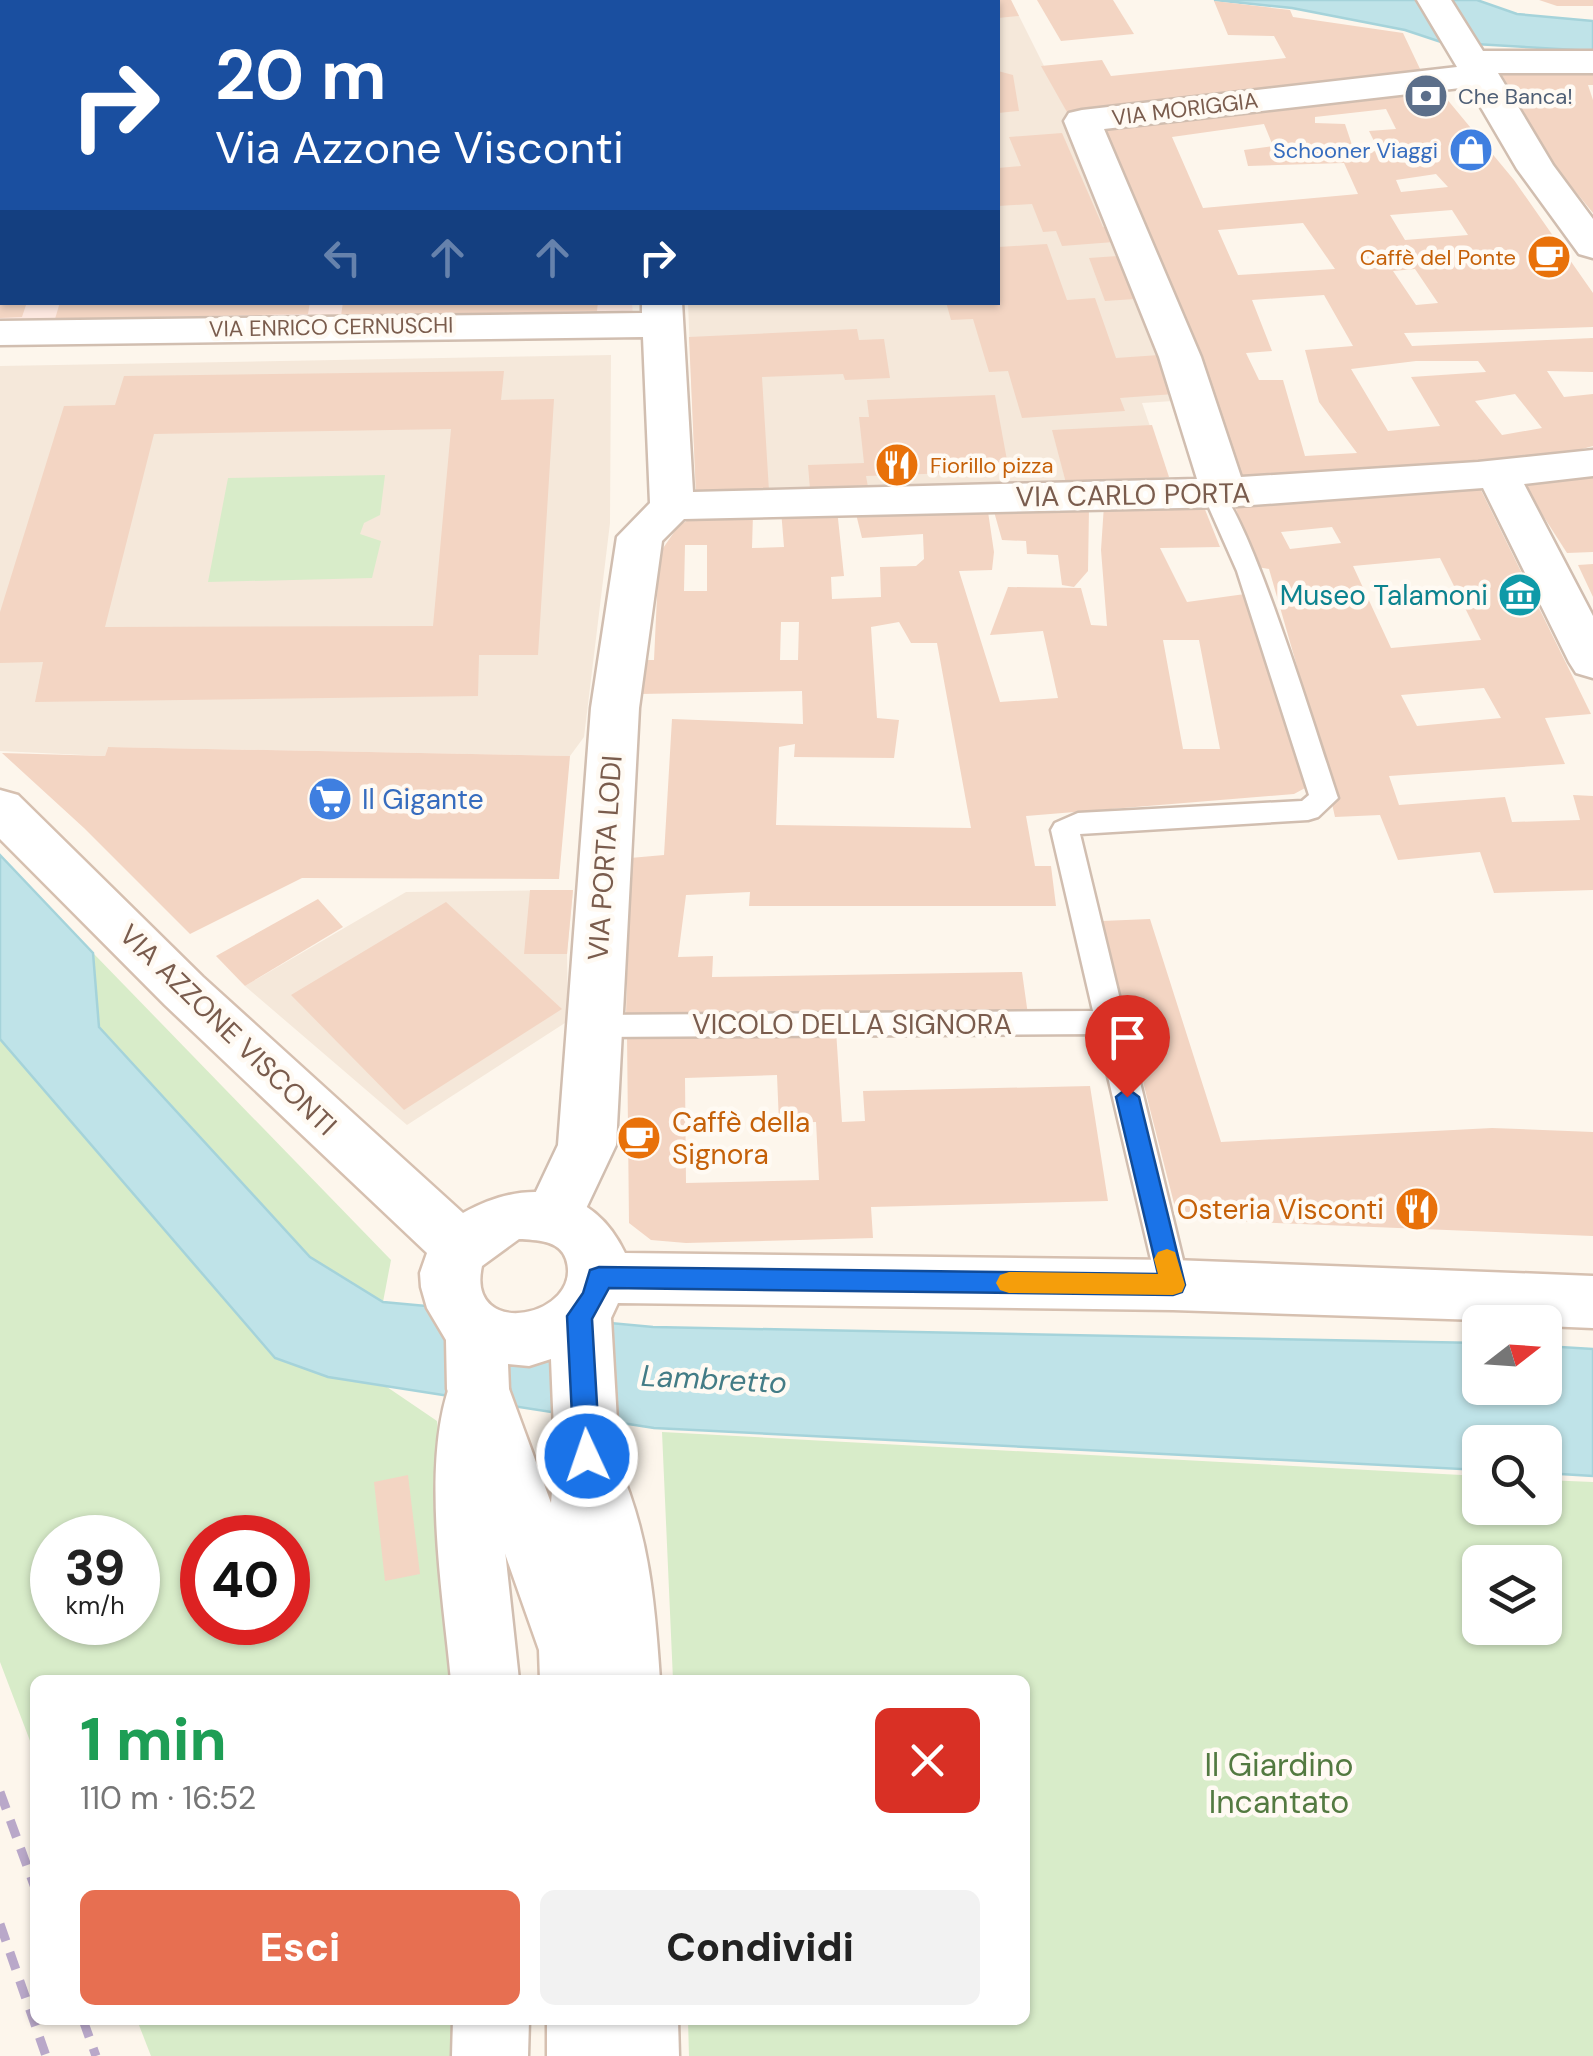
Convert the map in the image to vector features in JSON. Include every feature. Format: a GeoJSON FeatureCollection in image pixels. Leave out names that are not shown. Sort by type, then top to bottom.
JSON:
{"type":"FeatureCollection","features":[{"type":"Feature","properties":{"kind":"street"},"geometry":{"type":"LineString","coordinates":[[1434,0],[1536,169],[1593,246]]}},
{"type":"Feature","properties":{"kind":"street"},"geometry":{"type":"LineString","coordinates":[[1475,63],[1593,62]]}},
{"type":"Feature","properties":{"kind":"street","name":"VIA MORIGGIA"},"geometry":{"type":"LineString","coordinates":[[1220,494],[1180,357],[1082,121],[1475,63]]}},
{"type":"Feature","properties":{"kind":"street"},"geometry":{"type":"LineString","coordinates":[[662,314],[672,506]]}},
{"type":"Feature","properties":{"kind":"street","name":"VIA ENRICO CERNUSCHI"},"geometry":{"type":"LineString","coordinates":[[0,332],[662,314]]}},
{"type":"Feature","properties":{"kind":"street","name":"VIA CARLO PORTA"},"geometry":{"type":"LineString","coordinates":[[672,506],[1220,494],[1498,475],[1593,463]]}},
{"type":"Feature","properties":{"kind":"street"},"geometry":{"type":"LineString","coordinates":[[1498,475],[1593,662]]}},
{"type":"Feature","properties":{"kind":"street","name":"VIA PORTA LODI"},"geometry":{"type":"LineString","coordinates":[[553,1218],[586,1145],[614,708],[640,537],[672,506]]}},
{"type":"Feature","properties":{"kind":"street","name":"VIA AZZONE VISCONTI"},"geometry":{"type":"LineString","coordinates":[[0,808],[454,1260],[455,1308],[591,1671]]}},
{"type":"Feature","properties":{"kind":"street"},"geometry":{"type":"LineString","coordinates":[[454,1260],[483,1227],[516,1215],[553,1218],[581,1232],[598,1258],[589,1297],[587,1456],[621,1581],[591,1671]]}},
{"type":"Feature","properties":{"kind":"street"},"geometry":{"type":"LineString","coordinates":[[484,1675],[470,1532],[469,1462],[477,1359],[516,1341],[550,1335],[589,1297],[1173,1285],[1593,1302]]}},
{"type":"Feature","properties":{"kind":"street"},"geometry":{"type":"LineString","coordinates":[[490,2056],[491,2025]]}},
{"type":"Feature","properties":{"kind":"street"},"geometry":{"type":"LineString","coordinates":[[585,2025],[585,2056]]}},
{"type":"Feature","properties":{"kind":"street"},"geometry":{"type":"LineString","coordinates":[[640,2025],[641,2056]]}},
{"type":"Feature","properties":{"kind":"lane"},"geometry":{"type":"LineString","coordinates":[[1173,1285],[1065,830],[1078,823],[1308,810],[1324,798],[1220,494]]}},
{"type":"Feature","properties":{"kind":"lane","name":"VICOLO DELLA SIGNORA"},"geometry":{"type":"LineString","coordinates":[[595,1026],[1109,1022]]}},
{"type":"Feature","properties":{"kind":"shaded area"},"geometry":{"type":"Polygon","coordinates":[[[1000,0],[1011,0],[1068,114],[1189,400],[1142,403],[1170,484],[696,494],[688,305],[1000,305],[1000,0]]]}},
{"type":"Feature","properties":{"kind":"shaded area"},"geometry":{"type":"Polygon","coordinates":[[[0,305],[632,305],[633,316],[0,326],[0,305]]]}},
{"type":"Feature","properties":{"kind":"shaded area"},"geometry":{"type":"Polygon","coordinates":[[[611,355],[610,523],[584,737],[570,756],[108,747],[105,756],[0,751],[0,366],[611,355]]]}},
{"type":"Feature","properties":{"kind":"shaded area"},"geometry":{"type":"Polygon","coordinates":[[[573,890],[567,954],[568,1021],[407,1125],[245,986],[406,892],[573,890]]]}},
{"type":"Feature","properties":{"kind":"green space"},"geometry":{"type":"Polygon","coordinates":[[[385,475],[380,515],[364,523],[360,534],[381,541],[372,578],[208,582],[228,478],[385,475]]]}},
{"type":"Feature","properties":{"kind":"green space"},"geometry":{"type":"Polygon","coordinates":[[[93,953],[391,1260],[383,1302],[310,1257],[99,1027],[93,953]]]}},
{"type":"Feature","properties":{"kind":"green space"},"geometry":{"type":"Polygon","coordinates":[[[0,1039],[275,1358],[328,1377],[387,1387],[437,1421],[466,1675],[30,1675],[30,1741],[0,1662],[0,1039]]]}},
{"type":"Feature","properties":{"kind":"green space","name":"Il Giardino Incantato"},"geometry":{"type":"Polygon","coordinates":[[[662,1432],[1462,1475],[1462,1525],[1562,1525],[1562,1481],[1593,1482],[1593,2056],[689,2056],[688,2025],[1030,2025],[1030,1675],[673,1675],[662,1432]]]}},
{"type":"Feature","properties":{"kind":"green space"},"geometry":{"type":"Polygon","coordinates":[[[139,2025],[475,2025],[475,2056],[151,2056],[139,2025]]]}},
{"type":"Feature","properties":{"kind":"water"},"geometry":{"type":"Polygon","coordinates":[[[1214,0],[1477,0],[1517,14],[1593,21],[1593,51],[1441,42],[1405,30],[1292,8],[1214,0]]]}},
{"type":"Feature","properties":{"kind":"water","name":"Lambretto"},"geometry":{"type":"Polygon","coordinates":[[[0,855],[93,953],[99,1027],[310,1257],[383,1302],[653,1327],[1462,1343],[1462,1405],[1562,1405],[1562,1347],[1593,1349],[1593,1476],[1562,1474],[1562,1425],[1462,1425],[1462,1469],[654,1428],[328,1377],[275,1358],[0,1039],[0,855]]]}},
{"type":"Feature","properties":{"kind":"building"},"geometry":{"type":"Polygon","coordinates":[[[1000,0],[1011,0],[1019,16],[1000,18],[1000,0]]]}},
{"type":"Feature","properties":{"kind":"building"},"geometry":{"type":"Polygon","coordinates":[[[1037,0],[1113,0],[1134,34],[1061,41],[1037,0]]]}},
{"type":"Feature","properties":{"kind":"building"},"geometry":{"type":"Polygon","coordinates":[[[1539,0],[1593,0],[1593,6],[1557,6],[1539,0]]]}},
{"type":"Feature","properties":{"kind":"building"},"geometry":{"type":"Polygon","coordinates":[[[1214,1],[1290,10],[1293,17],[1403,33],[1421,71],[1068,114],[1041,66],[1102,60],[1111,76],[1286,58],[1274,36],[1228,35],[1214,1]]]}},
{"type":"Feature","properties":{"kind":"building"},"geometry":{"type":"Polygon","coordinates":[[[1593,68],[1593,85],[1588,85],[1593,100],[1593,213],[1553,164],[1502,75],[1512,69],[1593,68]]]}},
{"type":"Feature","properties":{"kind":"building"},"geometry":{"type":"Polygon","coordinates":[[[1000,72],[1013,75],[1019,111],[1000,113],[1000,72]]]}},
{"type":"Feature","properties":{"kind":"building"},"geometry":{"type":"Polygon","coordinates":[[[1436,86],[1514,180],[1593,293],[1593,327],[1404,333],[1412,346],[1593,338],[1593,372],[1547,371],[1564,397],[1593,394],[1593,446],[1535,462],[1236,488],[1097,124],[1436,86]],[[1386,109],[1315,117],[1315,123],[1345,124],[1354,151],[1345,152],[1381,151],[1384,159],[1402,155],[1394,144],[1376,145],[1369,131],[1396,129],[1386,109]],[[1264,124],[1172,137],[1203,208],[1358,194],[1344,163],[1248,166],[1244,150],[1273,146],[1264,124]],[[1436,174],[1396,180],[1401,192],[1448,187],[1436,174]],[[1452,210],[1390,215],[1405,240],[1468,235],[1452,210]],[[1303,223],[1218,230],[1238,275],[1335,269],[1303,223]],[[1415,269],[1393,271],[1416,305],[1438,303],[1415,269]],[[1324,295],[1252,300],[1272,351],[1246,353],[1259,380],[1283,380],[1305,456],[1357,453],[1319,402],[1305,350],[1353,346],[1324,295]],[[1416,361],[1351,369],[1388,431],[1440,426],[1411,377],[1486,372],[1478,361],[1416,361]],[[1515,394],[1475,401],[1502,435],[1542,428],[1515,394]]]}},
{"type":"Feature","properties":{"kind":"building"},"geometry":{"type":"Polygon","coordinates":[[[1062,133],[1103,227],[1120,226],[1127,241],[1062,246],[1056,231],[1043,232],[1032,204],[1000,206],[1000,168],[1021,166],[1009,137],[1062,133]]]}},
{"type":"Feature","properties":{"kind":"building"},"geometry":{"type":"Polygon","coordinates":[[[1047,244],[1067,300],[1095,298],[1116,358],[1159,355],[1174,394],[1120,398],[1125,411],[1022,418],[1008,371],[989,372],[973,319],[951,320],[947,305],[1000,305],[1000,247],[1047,244]]]}},
{"type":"Feature","properties":{"kind":"building"},"geometry":{"type":"Polygon","coordinates":[[[1132,255],[1150,298],[1105,301],[1089,258],[1132,255]]]}},
{"type":"Feature","properties":{"kind":"building"},"geometry":{"type":"Polygon","coordinates":[[[0,305],[26,305],[22,317],[0,318],[0,305]]]}},
{"type":"Feature","properties":{"kind":"building"},"geometry":{"type":"Polygon","coordinates":[[[59,305],[310,305],[308,314],[55,319],[59,305]]]}},
{"type":"Feature","properties":{"kind":"building"},"geometry":{"type":"Polygon","coordinates":[[[343,305],[598,305],[597,311],[341,316],[343,305]]]}},
{"type":"Feature","properties":{"kind":"building"},"geometry":{"type":"Polygon","coordinates":[[[857,329],[859,340],[884,339],[890,378],[845,380],[843,374],[762,377],[769,491],[696,494],[689,337],[857,329]]]}},
{"type":"Feature","properties":{"kind":"building"},"geometry":{"type":"Polygon","coordinates":[[[504,371],[501,400],[554,399],[538,655],[479,655],[478,696],[35,702],[43,662],[0,663],[0,612],[64,406],[115,405],[124,376],[504,371]],[[451,429],[154,434],[105,627],[433,626],[451,429]]]}},
{"type":"Feature","properties":{"kind":"building"},"geometry":{"type":"Polygon","coordinates":[[[995,395],[1009,471],[866,476],[868,487],[810,489],[808,465],[864,463],[859,417],[869,417],[867,400],[995,395]]]}},
{"type":"Feature","properties":{"kind":"building"},"geometry":{"type":"Polygon","coordinates":[[[1152,425],[1169,477],[1066,483],[1052,430],[1152,425]]]}},
{"type":"Feature","properties":{"kind":"building"},"geometry":{"type":"Polygon","coordinates":[[[1593,476],[1593,552],[1567,553],[1522,483],[1593,476]]]}},
{"type":"Feature","properties":{"kind":"building"},"geometry":{"type":"Polygon","coordinates":[[[1480,488],[1591,714],[1545,718],[1565,764],[1389,776],[1399,805],[1505,797],[1512,822],[1580,820],[1573,795],[1593,796],[1593,890],[1494,893],[1480,852],[1398,860],[1380,815],[1335,817],[1315,729],[1269,569],[1257,567],[1232,498],[1480,488]],[[1332,527],[1281,532],[1290,549],[1341,543],[1332,527]],[[1440,558],[1353,566],[1391,648],[1481,640],[1440,558]],[[1484,688],[1401,695],[1417,726],[1501,718],[1484,688]]]}},
{"type":"Feature","properties":{"kind":"building"},"geometry":{"type":"Polygon","coordinates":[[[1202,502],[1220,547],[1160,548],[1187,602],[1245,594],[1307,787],[1294,794],[1026,816],[1035,866],[1051,866],[1056,906],[749,906],[750,892],[686,895],[678,957],[713,956],[712,977],[1022,972],[1028,1015],[834,1019],[626,1014],[630,858],[664,855],[672,719],[803,724],[802,691],[640,694],[641,660],[654,660],[659,554],[679,525],[702,513],[753,514],[752,548],[784,547],[781,510],[837,509],[844,576],[831,577],[832,599],[881,597],[880,567],[916,566],[924,559],[923,534],[862,538],[854,506],[987,505],[994,552],[992,570],[959,571],[1000,702],[1058,698],[1043,631],[990,635],[1008,587],[1081,588],[1091,625],[1107,626],[1101,550],[1104,505],[1202,502]],[[685,545],[684,591],[707,591],[707,545],[685,545]],[[781,622],[780,660],[798,660],[799,622],[781,622]],[[899,622],[871,627],[877,718],[899,720],[894,758],[794,757],[795,744],[779,747],[776,825],[971,828],[937,643],[911,643],[899,622]],[[1163,640],[1183,749],[1220,749],[1199,640],[1163,640]]]}},
{"type":"Feature","properties":{"kind":"building"},"geometry":{"type":"Polygon","coordinates":[[[993,508],[1089,508],[1088,571],[1074,587],[1062,585],[1058,555],[1027,554],[1026,541],[1002,540],[993,508]]]}},
{"type":"Feature","properties":{"kind":"building"},"geometry":{"type":"Polygon","coordinates":[[[1593,564],[1593,597],[1578,565],[1593,564]]]}},
{"type":"Feature","properties":{"kind":"building","name":"Il Gigante"},"geometry":{"type":"Polygon","coordinates":[[[108,747],[570,756],[559,879],[302,878],[190,934],[2,753],[105,756],[108,747]]]}},
{"type":"Feature","properties":{"kind":"building"},"geometry":{"type":"Polygon","coordinates":[[[530,890],[573,890],[567,954],[524,954],[530,890]]]}},
{"type":"Feature","properties":{"kind":"building"},"geometry":{"type":"Polygon","coordinates":[[[318,899],[343,927],[245,986],[216,956],[318,899]]]}},
{"type":"Feature","properties":{"kind":"building"},"geometry":{"type":"Polygon","coordinates":[[[446,902],[562,1009],[404,1110],[291,995],[446,902]]]}},
{"type":"Feature","properties":{"kind":"building"},"geometry":{"type":"Polygon","coordinates":[[[1150,919],[1221,1142],[1492,1128],[1593,1132],[1593,1236],[1178,1219],[1102,921],[1150,919]]]}},
{"type":"Feature","properties":{"kind":"building"},"geometry":{"type":"Polygon","coordinates":[[[836,1030],[842,1122],[865,1121],[863,1091],[1090,1086],[1108,1201],[871,1207],[873,1238],[686,1243],[651,1240],[629,1223],[627,1035],[836,1030]],[[777,1075],[685,1078],[686,1183],[819,1180],[816,1122],[779,1123],[777,1075]]]}},
{"type":"Feature","properties":{"kind":"building"},"geometry":{"type":"Polygon","coordinates":[[[408,1475],[420,1574],[385,1581],[374,1482],[408,1475]]]}},
{"type":"Feature","properties":{"kind":"railway"},"geometry":{"type":"LineString","coordinates":[[0,1792],[30,1874]]}},
{"type":"Feature","properties":{"kind":"railway"},"geometry":{"type":"LineString","coordinates":[[0,1924],[30,2010]]}},
{"type":"Feature","properties":{"kind":"railway"},"geometry":{"type":"LineString","coordinates":[[35,2025],[46,2056]]}},
{"type":"Feature","properties":{"kind":"railway"},"geometry":{"type":"LineString","coordinates":[[85,2025],[96,2056]]}},
{"type":"Feature","properties":{"kind":"slow traffic"},"geometry":{"type":"LineString","coordinates":[[1009,1283],[1173,1285],[1167,1259]]}},
{"type":"Feature","properties":{"kind":"place","name":"Che Banca!"},"geometry":{"type":"Point","coordinates":[1426,96]}},
{"type":"Feature","properties":{"kind":"place","name":"Schooner Viaggi"},"geometry":{"type":"Point","coordinates":[1471,150]}},
{"type":"Feature","properties":{"kind":"place","name":"Caffè del Ponte"},"geometry":{"type":"Point","coordinates":[1549,257]}},
{"type":"Feature","properties":{"kind":"place","name":"Fiorillo pizza"},"geometry":{"type":"Point","coordinates":[897,465]}},
{"type":"Feature","properties":{"kind":"place","name":"Museo Talamoni"},"geometry":{"type":"Point","coordinates":[1520,595]}},
{"type":"Feature","properties":{"kind":"place","name":"Il Gigante"},"geometry":{"type":"Point","coordinates":[330,799]}},
{"type":"Feature","properties":{"kind":"place","name":"Caffè della Signora"},"geometry":{"type":"Point","coordinates":[639,1138]}},
{"type":"Feature","properties":{"kind":"place","name":"Osteria Visconti"},"geometry":{"type":"Point","coordinates":[1417,1209]}},
{"type":"Feature","properties":{"kind":"route"},"geometry":{"type":"LineString","coordinates":[[587,1456],[580,1316],[594,1297],[599,1278],[1173,1285],[1127,1097]]}}]}
